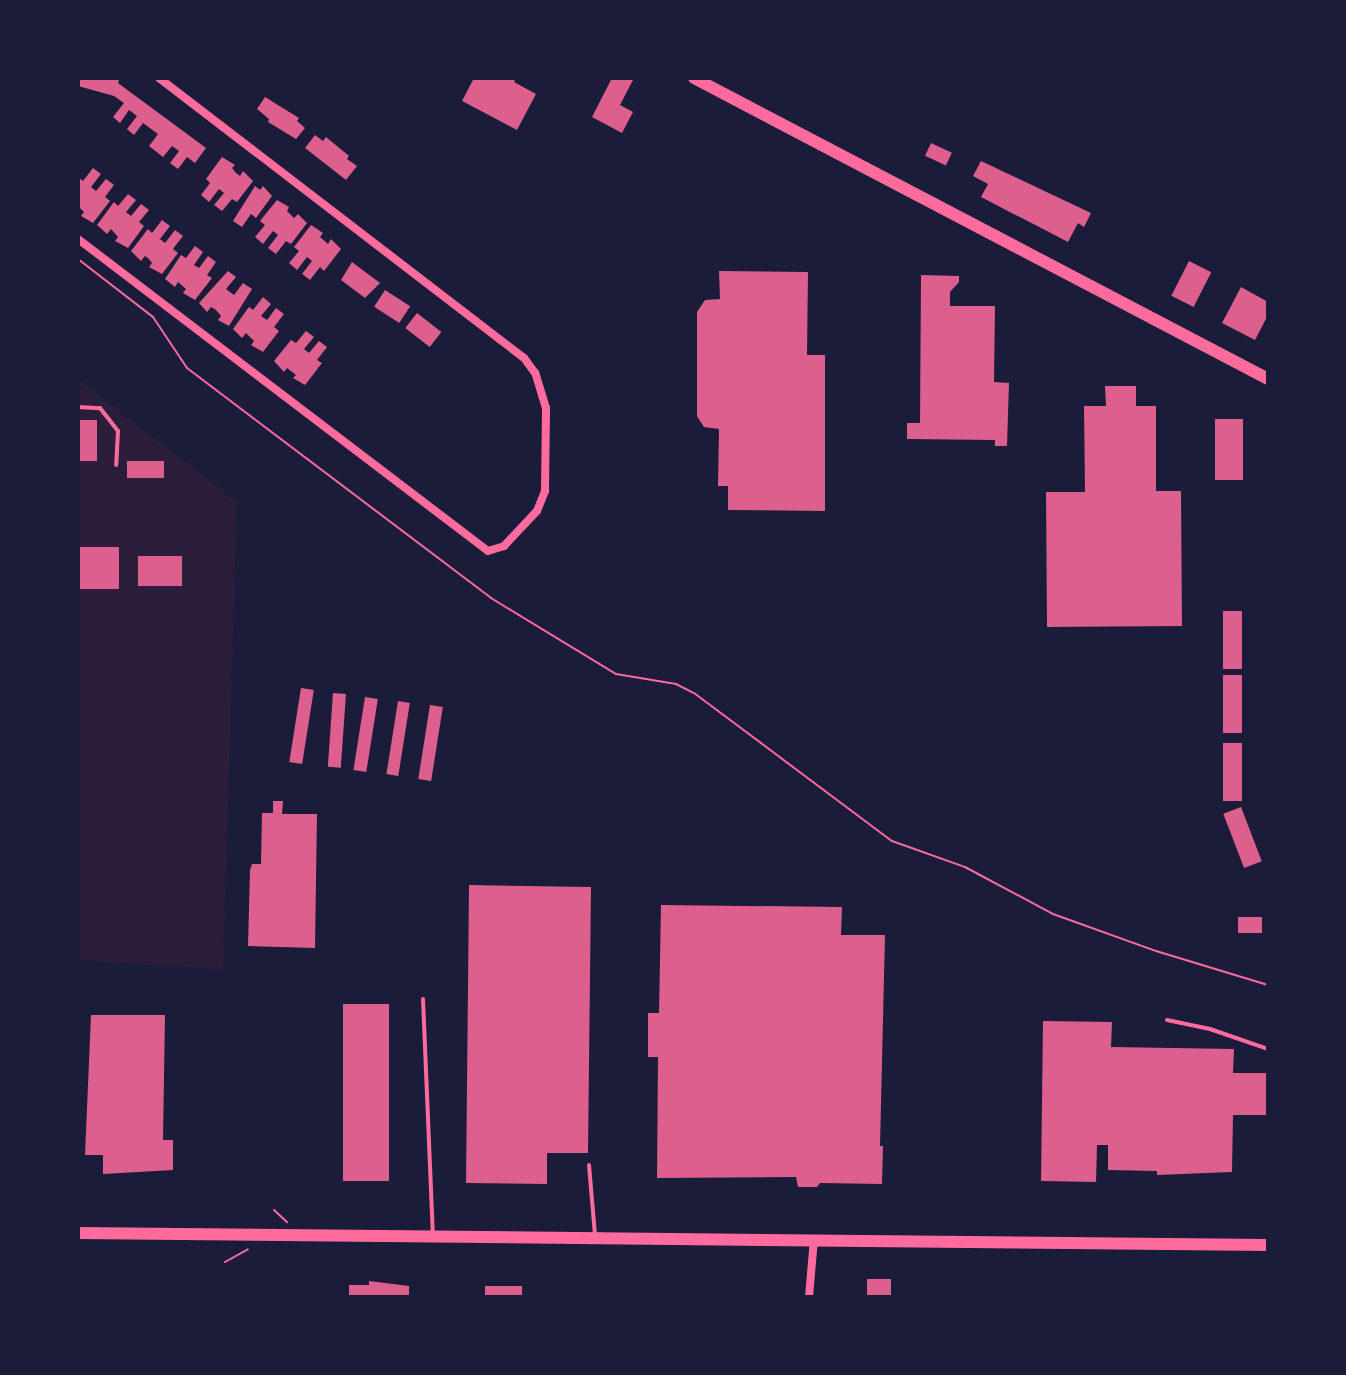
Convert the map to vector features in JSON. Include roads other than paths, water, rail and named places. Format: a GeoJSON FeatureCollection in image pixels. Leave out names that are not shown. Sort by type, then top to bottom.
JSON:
{"type":"FeatureCollection","features":[{"type":"Feature","properties":{"kind":"main road"},"geometry":{"type":"LineString","coordinates":[[694,78],[1268,379]]}},
{"type":"Feature","properties":{"kind":"main road"},"geometry":{"type":"LineString","coordinates":[[78,1233],[1268,1245]]}},
{"type":"Feature","properties":{"kind":"street"},"geometry":{"type":"LineString","coordinates":[[78,239],[488,551],[504,546],[537,511],[545,491],[546,408],[535,373],[524,358],[159,78]]}},
{"type":"Feature","properties":{"kind":"street"},"geometry":{"type":"LineString","coordinates":[[809,1297],[814,1239]]}},
{"type":"Feature","properties":{"kind":"lane"},"geometry":{"type":"LineString","coordinates":[[78,407],[100,408],[118,431],[116,465]]}},
{"type":"Feature","properties":{"kind":"lane"},"geometry":{"type":"LineString","coordinates":[[423,999],[433,1236]]}},
{"type":"Feature","properties":{"kind":"lane"},"geometry":{"type":"LineString","coordinates":[[1167,1020],[1210,1029],[1268,1049]]}},
{"type":"Feature","properties":{"kind":"lane"},"geometry":{"type":"LineString","coordinates":[[589,1165],[595,1237]]}}]}
